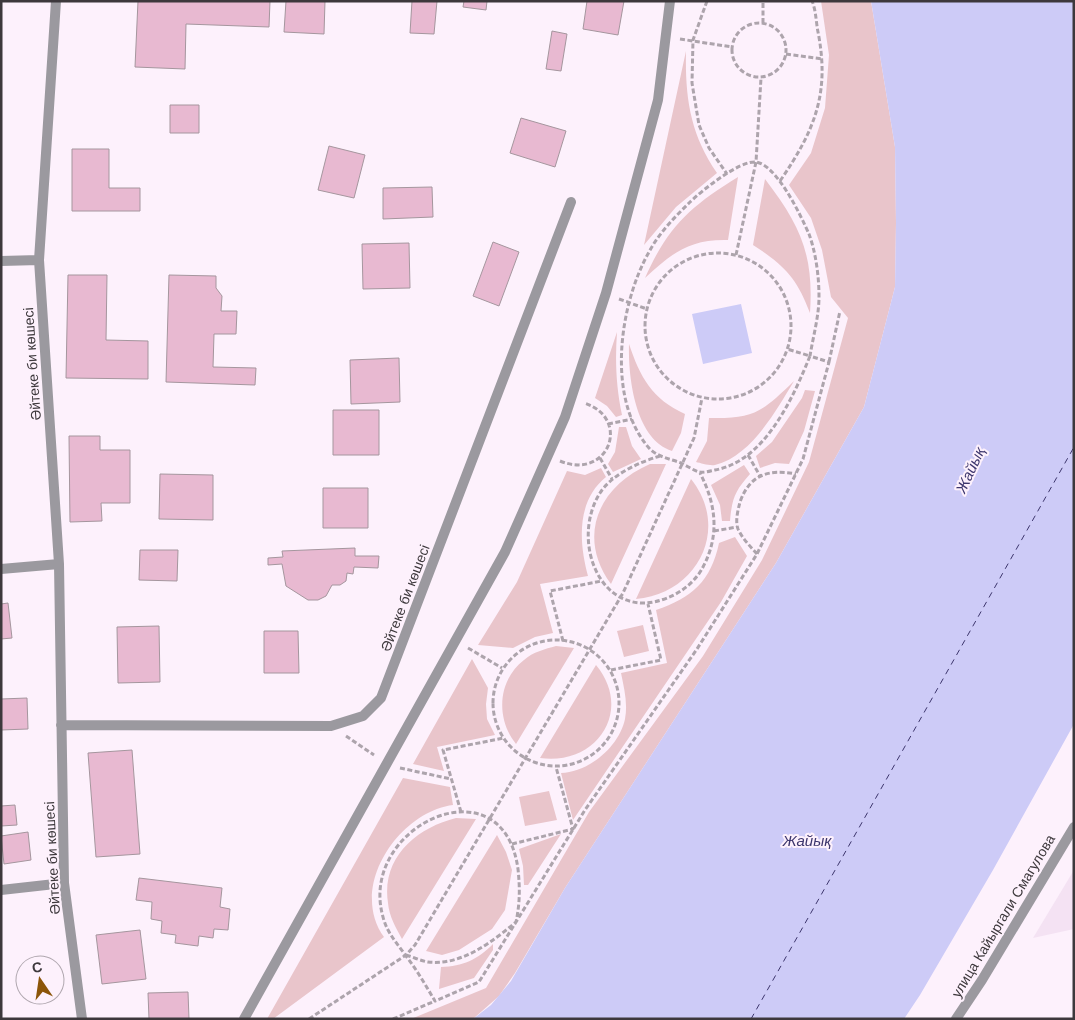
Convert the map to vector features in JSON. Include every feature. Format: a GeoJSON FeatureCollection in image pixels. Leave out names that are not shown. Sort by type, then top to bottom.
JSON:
{"type":"FeatureCollection","features":[{"type":"Feature","properties":{"kind":"street","name":"Әйтеке би көшесі"},"geometry":{"type":"LineString","coordinates":[[56,1],[39,260],[58,564],[64,883],[82,1019]]}},
{"type":"Feature","properties":{"kind":"street"},"geometry":{"type":"LineString","coordinates":[[244,1019],[505,552],[572,399],[606,294],[658,100],[670,1]]}},
{"type":"Feature","properties":{"kind":"street","name":"Әйтеке би көшесі"},"geometry":{"type":"LineString","coordinates":[[62,725],[331,726],[363,716],[382,698],[571,202]]}},
{"type":"Feature","properties":{"kind":"street"},"geometry":{"type":"LineString","coordinates":[[1,261],[39,260]]}},
{"type":"Feature","properties":{"kind":"street"},"geometry":{"type":"LineString","coordinates":[[1,569],[58,564]]}},
{"type":"Feature","properties":{"kind":"street","name":"улица Кайыргали Смагулова"},"geometry":{"type":"LineString","coordinates":[[956,1019],[982,980],[1074,827]]}},
{"type":"Feature","properties":{"kind":"street"},"geometry":{"type":"LineString","coordinates":[[1,890],[64,883]]}},
{"type":"Feature","properties":{"kind":"path"},"geometry":{"type":"LineString","coordinates":[[707,1],[693,40],[692,83],[699,125],[709,148],[727,174]]}},
{"type":"Feature","properties":{"kind":"path"},"geometry":{"type":"LineString","coordinates":[[763,1],[763,23]]}},
{"type":"Feature","properties":{"kind":"path"},"geometry":{"type":"LineString","coordinates":[[780,181],[804,147],[819,105],[823,59],[812,1]]}},
{"type":"Feature","properties":{"kind":"path"},"geometry":{"type":"LineString","coordinates":[[763,23],[775,28],[782,35],[786,43],[786,54],[780,68],[773,74],[761,78],[741,70],[735,64],[732,47],[740,30],[763,23]]}},
{"type":"Feature","properties":{"kind":"path"},"geometry":{"type":"LineString","coordinates":[[667,37],[732,47]]}},
{"type":"Feature","properties":{"kind":"path"},"geometry":{"type":"LineString","coordinates":[[786,54],[823,59]]}},
{"type":"Feature","properties":{"kind":"path"},"geometry":{"type":"LineString","coordinates":[[736,255],[756,162],[761,78]]}},
{"type":"Feature","properties":{"kind":"path"},"geometry":{"type":"LineString","coordinates":[[756,162],[764,165],[780,181],[809,235],[817,268],[819,297],[810,356],[794,395],[765,437],[748,455],[727,468],[700,473],[661,456],[650,449],[632,420],[624,391],[621,362],[624,330],[630,303],[648,254],[658,237],[694,198],[739,166],[756,162]]}},
{"type":"Feature","properties":{"kind":"path"},"geometry":{"type":"LineString","coordinates":[[713,253],[736,255],[759,265],[778,283],[789,305],[792,330],[786,355],[772,376],[752,392],[728,399],[702,398],[681,390],[663,374],[651,355],[645,332],[647,309],[656,288],[670,270],[690,258],[713,253]]}},
{"type":"Feature","properties":{"kind":"path"},"geometry":{"type":"LineString","coordinates":[[606,294],[647,309]]}},
{"type":"Feature","properties":{"kind":"path"},"geometry":{"type":"LineString","coordinates":[[393,1019],[480,982],[573,829],[697,650],[757,554],[803,459],[829,362],[840,311]]}},
{"type":"Feature","properties":{"kind":"path"},"geometry":{"type":"LineString","coordinates":[[787,349],[829,362]]}},
{"type":"Feature","properties":{"kind":"path"},"geometry":{"type":"LineString","coordinates":[[309,1019],[406,955],[415,945],[620,598],[694,438],[702,398]]}},
{"type":"Feature","properties":{"kind":"path"},"geometry":{"type":"LineString","coordinates":[[548,456],[571,465],[591,463],[604,455],[611,440],[608,424],[594,406],[572,399]]}},
{"type":"Feature","properties":{"kind":"path"},"geometry":{"type":"LineString","coordinates":[[608,424],[632,420]]}},
{"type":"Feature","properties":{"kind":"path"},"geometry":{"type":"LineString","coordinates":[[748,455],[760,476]]}},
{"type":"Feature","properties":{"kind":"path"},"geometry":{"type":"LineString","coordinates":[[661,456],[645,461],[612,479],[600,492],[592,511],[587,534],[590,556],[608,590],[620,598],[638,604],[648,604],[677,594],[699,575],[710,553],[714,531],[714,510],[700,473]]}},
{"type":"Feature","properties":{"kind":"path"},"geometry":{"type":"LineString","coordinates":[[600,458],[612,479]]}},
{"type":"Feature","properties":{"kind":"path"},"geometry":{"type":"LineString","coordinates":[[757,554],[747,544],[737,527],[737,510],[744,491],[760,476],[777,471],[796,474]]}},
{"type":"Feature","properties":{"kind":"path"},"geometry":{"type":"LineString","coordinates":[[714,531],[737,527]]}},
{"type":"Feature","properties":{"kind":"path"},"geometry":{"type":"LineString","coordinates":[[563,641],[550,591],[602,581]]}},
{"type":"Feature","properties":{"kind":"path"},"geometry":{"type":"LineString","coordinates":[[611,670],[660,660],[648,604]]}},
{"type":"Feature","properties":{"kind":"path"},"geometry":{"type":"LineString","coordinates":[[556,639],[563,641],[578,643],[597,654],[611,670],[619,690],[620,712],[613,733],[601,749],[584,760],[556,767],[544,766],[526,759],[509,746],[498,729],[493,710],[494,689],[502,668],[516,654],[535,643],[556,639]]}},
{"type":"Feature","properties":{"kind":"path"},"geometry":{"type":"LineString","coordinates":[[455,641],[502,668]]}},
{"type":"Feature","properties":{"kind":"path"},"geometry":{"type":"LineString","coordinates":[[331,726],[386,763],[407,771],[451,779]]}},
{"type":"Feature","properties":{"kind":"path"},"geometry":{"type":"LineString","coordinates":[[461,812],[443,750],[504,738]]}},
{"type":"Feature","properties":{"kind":"path"},"geometry":{"type":"LineString","coordinates":[[556,767],[573,829]]}},
{"type":"Feature","properties":{"kind":"path"},"geometry":{"type":"LineString","coordinates":[[406,955],[428,962],[448,961],[469,954],[488,944],[516,922],[520,902],[520,886],[512,844],[491,818],[470,811],[445,813],[419,825],[399,842],[384,868],[380,894],[382,916],[392,938],[406,955],[435,1000]]}},
{"type":"Feature","properties":{"kind":"path"},"geometry":{"type":"LineString","coordinates":[[512,844],[573,829]]}},
{"type":"Feature","properties":{"kind":"shaded area"},"geometry":{"type":"Polygon","coordinates":[[[821,1],[871,1],[895,147],[895,287],[864,407],[776,563],[565,888],[515,973],[499,996],[473,1019],[411,1019],[486,988],[589,812],[703,656],[762,560],[809,462],[848,318],[831,297],[822,250],[811,218],[789,185],[811,153],[825,108],[829,55],[821,1]]]}},
{"type":"Feature","properties":{"kind":"shaded area"},"geometry":{"type":"Polygon","coordinates":[[[686,51],[688,100],[691,115],[701,144],[717,173],[676,207],[644,245],[686,51]]]}},
{"type":"Feature","properties":{"kind":"shaded area"},"geometry":{"type":"Polygon","coordinates":[[[738,177],[728,240],[702,242],[682,249],[664,261],[645,278],[663,244],[682,219],[707,198],[738,177]]]}},
{"type":"Feature","properties":{"kind":"shaded area"},"geometry":{"type":"Polygon","coordinates":[[[765,179],[796,226],[802,241],[810,274],[810,313],[800,290],[788,273],[773,259],[753,245],[765,179]]]}},
{"type":"Feature","properties":{"kind":"shaded area"},"geometry":{"type":"Polygon","coordinates":[[[617,332],[616,374],[622,415],[616,417],[607,406],[595,398],[617,332]]]}},
{"type":"Feature","properties":{"kind":"shaded area"},"geometry":{"type":"Polygon","coordinates":[[[629,344],[638,367],[649,386],[664,401],[685,414],[681,433],[672,451],[659,444],[642,421],[632,389],[629,344]]]}},
{"type":"Feature","properties":{"kind":"shaded area"},"geometry":{"type":"Polygon","coordinates":[[[794,381],[771,418],[740,452],[728,460],[715,465],[696,462],[707,441],[709,418],[737,417],[756,412],[774,400],[794,381]]]}},
{"type":"Feature","properties":{"kind":"shaded area"},"geometry":{"type":"Polygon","coordinates":[[[805,390],[815,391],[804,431],[789,464],[775,463],[760,468],[756,456],[772,442],[802,398],[805,390]]]}},
{"type":"Feature","properties":{"kind":"shaded area"},"geometry":{"type":"Polygon","coordinates":[[[619,427],[626,427],[632,446],[641,459],[613,472],[608,464],[615,452],[619,427]]]}},
{"type":"Feature","properties":{"kind":"shaded area"},"geometry":{"type":"Polygon","coordinates":[[[650,464],[666,464],[611,584],[601,566],[595,548],[598,514],[606,499],[617,485],[650,464]]]}},
{"type":"Feature","properties":{"kind":"shaded area"},"geometry":{"type":"Polygon","coordinates":[[[744,465],[750,474],[735,495],[730,521],[722,521],[720,505],[711,485],[744,465]]]}},
{"type":"Feature","properties":{"kind":"shaded area"},"geometry":{"type":"Polygon","coordinates":[[[601,468],[606,477],[589,498],[582,523],[583,550],[588,576],[540,584],[553,633],[535,637],[513,648],[478,645],[517,582],[567,471],[585,475],[601,468]]]}},
{"type":"Feature","properties":{"kind":"shaded area"},"geometry":{"type":"Polygon","coordinates":[[[691,479],[703,498],[708,518],[707,538],[701,556],[691,572],[676,585],[658,594],[636,599],[691,479]]]}},
{"type":"Feature","properties":{"kind":"shaded area"},"geometry":{"type":"Polygon","coordinates":[[[735,537],[747,556],[721,602],[573,820],[561,773],[572,772],[592,763],[616,739],[622,729],[626,713],[621,673],[667,663],[656,610],[690,594],[705,578],[711,568],[719,543],[735,537]]]}},
{"type":"Feature","properties":{"kind":"shaded area"},"geometry":{"type":"Polygon","coordinates":[[[643,625],[649,651],[624,657],[617,631],[643,625]]]}},
{"type":"Feature","properties":{"kind":"shaded area"},"geometry":{"type":"Polygon","coordinates":[[[556,646],[574,648],[516,744],[509,734],[505,723],[502,700],[504,689],[515,669],[528,657],[539,651],[556,646]]]}},
{"type":"Feature","properties":{"kind":"shaded area"},"geometry":{"type":"Polygon","coordinates":[[[472,659],[488,688],[487,719],[495,735],[437,747],[444,771],[413,764],[472,659]]]}},
{"type":"Feature","properties":{"kind":"shaded area"},"geometry":{"type":"Polygon","coordinates":[[[596,665],[607,683],[611,700],[610,717],[603,732],[592,744],[578,753],[560,758],[540,758],[596,665]]]}},
{"type":"Feature","properties":{"kind":"shaded area"},"geometry":{"type":"Polygon","coordinates":[[[403,778],[450,787],[453,805],[433,811],[414,822],[398,837],[385,855],[376,875],[372,896],[374,917],[384,937],[273,1019],[267,1019],[403,778]]]}},
{"type":"Feature","properties":{"kind":"shaded area"},"geometry":{"type":"Polygon","coordinates":[[[549,791],[557,820],[525,826],[519,797],[549,791]]]}},
{"type":"Feature","properties":{"kind":"shaded area"},"geometry":{"type":"Polygon","coordinates":[[[456,818],[476,819],[402,939],[391,917],[388,903],[387,887],[390,872],[404,847],[415,837],[428,829],[456,818]]]}},
{"type":"Feature","properties":{"kind":"shaded area"},"geometry":{"type":"Polygon","coordinates":[[[561,834],[528,885],[524,885],[523,866],[519,849],[561,834]]]}},
{"type":"Feature","properties":{"kind":"shaded area"},"geometry":{"type":"Polygon","coordinates":[[[497,835],[506,852],[512,870],[505,910],[492,929],[459,950],[442,955],[426,951],[497,835]]]}},
{"type":"Feature","properties":{"kind":"shaded area"},"geometry":{"type":"Polygon","coordinates":[[[1074,870],[1074,929],[1033,938],[1074,870]]]}},
{"type":"Feature","properties":{"kind":"shaded area"},"geometry":{"type":"Polygon","coordinates":[[[493,944],[493,950],[474,978],[439,989],[441,967],[469,961],[493,944]]]}},
{"type":"Feature","properties":{"kind":"water","name":"Жайық"},"geometry":{"type":"Polygon","coordinates":[[[871,1],[1074,1],[1074,724],[993,870],[904,1019],[473,1019],[491,1005],[511,981],[565,888],[776,563],[864,407],[895,287],[895,147],[871,1]]]}},
{"type":"Feature","properties":{"kind":"water"},"geometry":{"type":"Polygon","coordinates":[[[741,304],[752,353],[703,364],[692,314],[741,304]]]}},
{"type":"Feature","properties":{"kind":"building"},"geometry":{"type":"Polygon","coordinates":[[[138,1],[270,1],[269,27],[186,24],[185,69],[135,67],[138,1]]]}},
{"type":"Feature","properties":{"kind":"building"},"geometry":{"type":"Polygon","coordinates":[[[286,1],[325,1],[324,34],[284,32],[286,1]]]}},
{"type":"Feature","properties":{"kind":"building"},"geometry":{"type":"Polygon","coordinates":[[[412,1],[437,1],[434,34],[410,33],[412,1]]]}},
{"type":"Feature","properties":{"kind":"building"},"geometry":{"type":"Polygon","coordinates":[[[464,1],[487,1],[486,10],[463,7],[464,1]]]}},
{"type":"Feature","properties":{"kind":"building"},"geometry":{"type":"Polygon","coordinates":[[[587,1],[624,1],[618,35],[583,29],[587,1]]]}},
{"type":"Feature","properties":{"kind":"building"},"geometry":{"type":"Polygon","coordinates":[[[552,31],[567,34],[561,71],[546,69],[552,31]]]}},
{"type":"Feature","properties":{"kind":"building"},"geometry":{"type":"Polygon","coordinates":[[[170,105],[199,105],[199,133],[170,133],[170,105]]]}},
{"type":"Feature","properties":{"kind":"building"},"geometry":{"type":"Polygon","coordinates":[[[521,118],[566,131],[555,167],[510,153],[521,118]]]}},
{"type":"Feature","properties":{"kind":"building"},"geometry":{"type":"Polygon","coordinates":[[[329,146],[365,155],[354,198],[318,190],[329,146]]]}},
{"type":"Feature","properties":{"kind":"building"},"geometry":{"type":"Polygon","coordinates":[[[72,149],[109,149],[109,188],[140,188],[140,211],[72,211],[72,149]]]}},
{"type":"Feature","properties":{"kind":"building"},"geometry":{"type":"Polygon","coordinates":[[[432,187],[433,217],[383,219],[383,188],[432,187]]]}},
{"type":"Feature","properties":{"kind":"building"},"geometry":{"type":"Polygon","coordinates":[[[493,242],[519,252],[499,306],[473,296],[493,242]]]}},
{"type":"Feature","properties":{"kind":"building"},"geometry":{"type":"Polygon","coordinates":[[[409,243],[410,288],[363,289],[362,244],[409,243]]]}},
{"type":"Feature","properties":{"kind":"building"},"geometry":{"type":"Polygon","coordinates":[[[68,275],[107,275],[106,340],[148,341],[148,379],[66,378],[68,275]]]}},
{"type":"Feature","properties":{"kind":"building"},"geometry":{"type":"Polygon","coordinates":[[[169,275],[216,276],[216,288],[222,296],[221,311],[237,311],[236,334],[214,334],[213,367],[256,368],[255,385],[166,382],[169,275]]]}},
{"type":"Feature","properties":{"kind":"building"},"geometry":{"type":"Polygon","coordinates":[[[399,358],[400,402],[351,404],[350,360],[399,358]]]}},
{"type":"Feature","properties":{"kind":"building"},"geometry":{"type":"Polygon","coordinates":[[[333,410],[379,410],[379,455],[333,455],[333,410]]]}},
{"type":"Feature","properties":{"kind":"building"},"geometry":{"type":"Polygon","coordinates":[[[69,436],[100,436],[100,450],[130,450],[130,503],[101,503],[102,521],[70,522],[69,436]]]}},
{"type":"Feature","properties":{"kind":"building"},"geometry":{"type":"Polygon","coordinates":[[[160,474],[213,475],[213,520],[159,519],[160,474]]]}},
{"type":"Feature","properties":{"kind":"building"},"geometry":{"type":"Polygon","coordinates":[[[323,488],[368,488],[368,528],[323,528],[323,488]]]}},
{"type":"Feature","properties":{"kind":"building"},"geometry":{"type":"Polygon","coordinates":[[[355,548],[355,556],[379,556],[378,568],[354,567],[353,574],[347,573],[346,581],[340,585],[332,585],[326,596],[318,600],[308,600],[286,586],[282,564],[268,565],[268,558],[283,557],[282,551],[355,548]]]}},
{"type":"Feature","properties":{"kind":"building"},"geometry":{"type":"Polygon","coordinates":[[[140,550],[178,550],[177,581],[139,580],[140,550]]]}},
{"type":"Feature","properties":{"kind":"building"},"geometry":{"type":"Polygon","coordinates":[[[8,603],[12,638],[1,639],[1,604],[8,603]]]}},
{"type":"Feature","properties":{"kind":"building"},"geometry":{"type":"Polygon","coordinates":[[[159,626],[160,682],[118,683],[117,627],[159,626]]]}},
{"type":"Feature","properties":{"kind":"building"},"geometry":{"type":"Polygon","coordinates":[[[264,631],[298,631],[299,673],[264,673],[264,631]]]}},
{"type":"Feature","properties":{"kind":"building"},"geometry":{"type":"Polygon","coordinates":[[[27,698],[28,729],[1,730],[1,699],[27,698]]]}},
{"type":"Feature","properties":{"kind":"building"},"geometry":{"type":"Polygon","coordinates":[[[132,750],[140,854],[96,857],[88,753],[132,750]]]}},
{"type":"Feature","properties":{"kind":"building"},"geometry":{"type":"Polygon","coordinates":[[[15,805],[17,825],[1,826],[1,806],[15,805]]]}},
{"type":"Feature","properties":{"kind":"building"},"geometry":{"type":"Polygon","coordinates":[[[28,832],[31,860],[4,864],[1,836],[28,832]]]}},
{"type":"Feature","properties":{"kind":"building"},"geometry":{"type":"Polygon","coordinates":[[[139,878],[222,888],[220,907],[230,909],[228,930],[214,929],[213,938],[199,936],[198,946],[175,943],[176,935],[161,933],[162,921],[151,919],[152,902],[136,900],[139,878]]]}},
{"type":"Feature","properties":{"kind":"building"},"geometry":{"type":"Polygon","coordinates":[[[140,930],[146,979],[102,984],[96,935],[140,930]]]}},
{"type":"Feature","properties":{"kind":"building"},"geometry":{"type":"Polygon","coordinates":[[[188,992],[189,1019],[149,1019],[148,993],[188,992]]]}},
{"type":"Feature","properties":{"kind":"ferry route"},"geometry":{"type":"LineString","coordinates":[[751,1019],[1074,447]]}}]}
